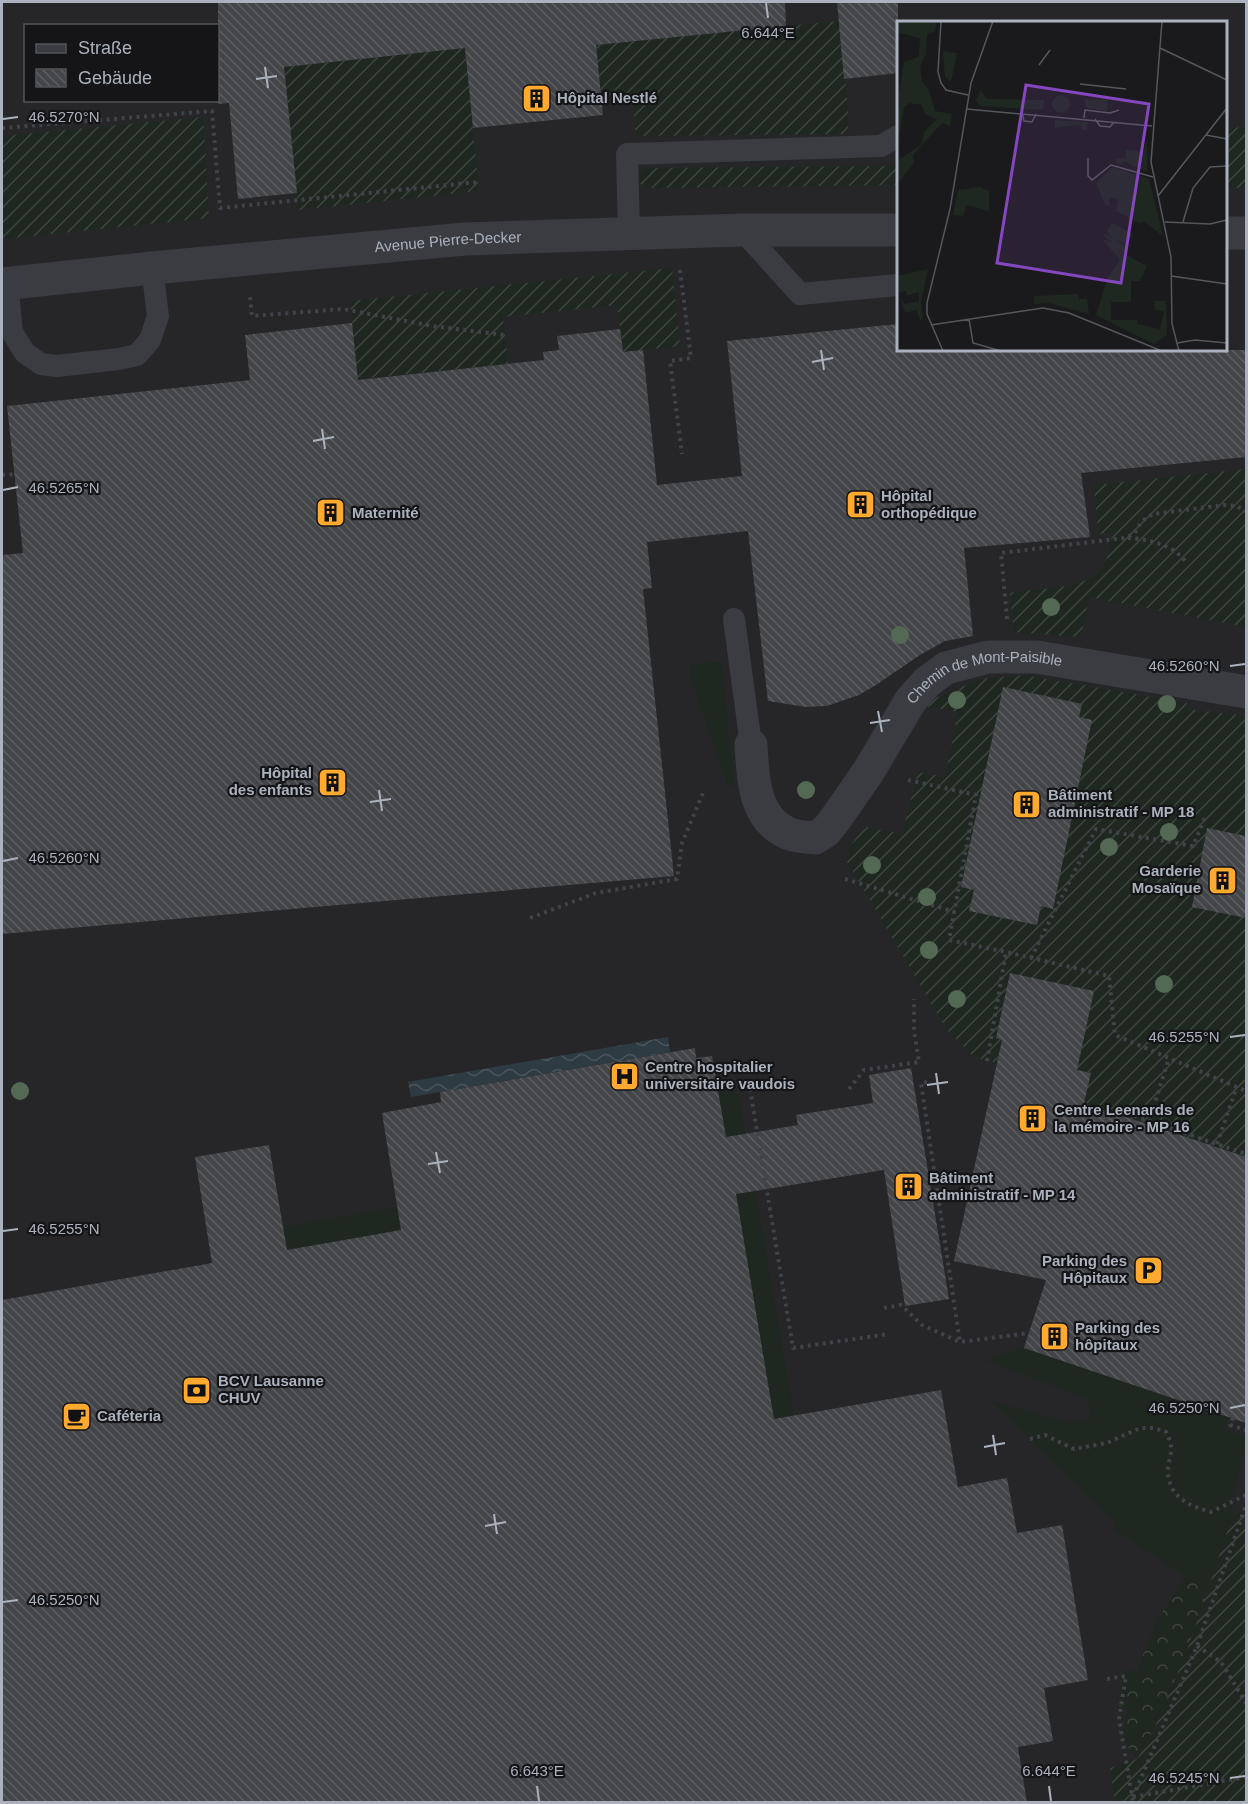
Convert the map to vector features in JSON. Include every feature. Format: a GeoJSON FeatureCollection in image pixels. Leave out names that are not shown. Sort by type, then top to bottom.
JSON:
{"type":"FeatureCollection","features":[{"type":"Feature","properties":{"kind":"street","name":"Avenue Pierre-Decker"},"geometry":{"type":"LineString","coordinates":[[4,283],[465,239],[742,230],[897,230]]}},
{"type":"Feature","properties":{"kind":"street"},"geometry":{"type":"LineString","coordinates":[[1227,233],[1246,233]]}},
{"type":"Feature","properties":{"kind":"street","name":"Chemin de Mont-Paisible"},"geometry":{"type":"LineString","coordinates":[[751,745],[753,780],[759,802],[770,819],[787,833],[815,838],[826,831],[868,772],[911,700],[927,682],[946,668],[970,661],[1007,656],[1037,657],[1246,692]]}},
{"type":"Feature","properties":{"kind":"lane"},"geometry":{"type":"LineString","coordinates":[[629,233],[627,154],[881,146],[897,137]]}},
{"type":"Feature","properties":{"kind":"lane"},"geometry":{"type":"LineString","coordinates":[[742,230],[800,294],[897,285]]}},
{"type":"Feature","properties":{"kind":"lane"},"geometry":{"type":"LineString","coordinates":[[4,283],[12,332],[25,353],[41,364],[57,366],[119,359],[137,354],[150,340],[158,316],[152,268]]}},
{"type":"Feature","properties":{"kind":"lane"},"geometry":{"type":"LineString","coordinates":[[734,620],[751,745]]}},
{"type":"Feature","properties":{"kind":"path"},"geometry":{"type":"LineString","coordinates":[[2,128],[212,111],[220,208],[478,182]]}},
{"type":"Feature","properties":{"kind":"path"},"geometry":{"type":"LineString","coordinates":[[679,268],[691,358],[670,361],[682,454]]}},
{"type":"Feature","properties":{"kind":"path"},"geometry":{"type":"LineString","coordinates":[[250,297],[252,316],[343,309],[432,326],[505,335]]}},
{"type":"Feature","properties":{"kind":"path"},"geometry":{"type":"LineString","coordinates":[[2,475],[15,474]]}},
{"type":"Feature","properties":{"kind":"path"},"geometry":{"type":"LineString","coordinates":[[1124,538],[1134,534],[1142,522],[1152,514],[1224,505],[1236,506],[1246,511]]}},
{"type":"Feature","properties":{"kind":"path"},"geometry":{"type":"LineString","coordinates":[[1008,627],[1001,553],[1124,538],[1149,540],[1176,550],[1186,562]]}},
{"type":"Feature","properties":{"kind":"path"},"geometry":{"type":"LineString","coordinates":[[868,772],[976,795],[949,940],[1108,976],[1115,1035],[1246,1091]]}},
{"type":"Feature","properties":{"kind":"path"},"geometry":{"type":"LineString","coordinates":[[530,918],[596,893],[677,879],[682,843],[704,793]]}},
{"type":"Feature","properties":{"kind":"path"},"geometry":{"type":"LineString","coordinates":[[1031,958],[1096,829],[1193,846],[1206,815]]}},
{"type":"Feature","properties":{"kind":"path"},"geometry":{"type":"LineString","coordinates":[[844,879],[955,912]]}},
{"type":"Feature","properties":{"kind":"path"},"geometry":{"type":"LineString","coordinates":[[987,1060],[1006,952]]}},
{"type":"Feature","properties":{"kind":"path"},"geometry":{"type":"LineString","coordinates":[[849,1089],[864,1070],[919,1062],[914,1031],[914,999]]}},
{"type":"Feature","properties":{"kind":"path"},"geometry":{"type":"LineString","coordinates":[[1149,1122],[1169,1058]]}},
{"type":"Feature","properties":{"kind":"path"},"geometry":{"type":"LineString","coordinates":[[927,1082],[921,1083],[960,1342]]}},
{"type":"Feature","properties":{"kind":"path"},"geometry":{"type":"LineString","coordinates":[[1217,1144],[1236,1086]]}},
{"type":"Feature","properties":{"kind":"path"},"geometry":{"type":"LineString","coordinates":[[750,1089],[793,1348],[889,1334]]}},
{"type":"Feature","properties":{"kind":"path"},"geometry":{"type":"LineString","coordinates":[[1133,1133],[1120,1111],[1246,1154]]}},
{"type":"Feature","properties":{"kind":"path"},"geometry":{"type":"LineString","coordinates":[[884,1308],[901,1305],[922,1325],[960,1342],[1029,1333],[1037,1335]]}},
{"type":"Feature","properties":{"kind":"path"},"geometry":{"type":"LineString","coordinates":[[1233,1418],[1230,1425],[1246,1430]]}},
{"type":"Feature","properties":{"kind":"path"},"geometry":{"type":"LineString","coordinates":[[1030,1438],[1045,1435],[1074,1449],[1107,1443],[1140,1428],[1154,1428],[1167,1432],[1171,1446],[1169,1482],[1175,1495],[1191,1506],[1211,1512],[1246,1495]]}},
{"type":"Feature","properties":{"kind":"path"},"geometry":{"type":"LineString","coordinates":[[1133,1800],[1197,1646],[1246,1505]]}},
{"type":"Feature","properties":{"kind":"path"},"geometry":{"type":"LineString","coordinates":[[1197,1646],[1221,1662],[1246,1703]]}},
{"type":"Feature","properties":{"kind":"path"},"geometry":{"type":"LineString","coordinates":[[1107,1679],[1126,1676],[1119,1719],[1133,1800]]}},
{"type":"Feature","properties":{"kind":"path"},"geometry":{"type":"LineString","coordinates":[[1133,1800],[1246,1777]]}},
{"type":"Feature","properties":{"kind":"shaded area","name":"Centre hospitalier universitaire vaudois"},"geometry":{"type":"Polygon","coordinates":[[[2,2],[1246,2],[1246,1802],[2,1802],[2,2]]]}},
{"type":"Feature","properties":{"kind":"green space"},"geometry":{"type":"Polygon","coordinates":[[[839,21],[849,119],[848,128],[843,134],[636,136],[632,93],[601,96],[596,45],[839,21]]]}},
{"type":"Feature","properties":{"kind":"green space"},"geometry":{"type":"Polygon","coordinates":[[[465,48],[479,191],[298,210],[284,67],[465,48]]]}},
{"type":"Feature","properties":{"kind":"green space"},"geometry":{"type":"Polygon","coordinates":[[[203,117],[209,218],[2,239],[2,136],[203,117]]]}},
{"type":"Feature","properties":{"kind":"green space"},"geometry":{"type":"Polygon","coordinates":[[[1246,127],[1246,185],[1239,188],[1227,188],[1227,128],[1246,127]]]}},
{"type":"Feature","properties":{"kind":"green space"},"geometry":{"type":"Polygon","coordinates":[[[897,166],[897,185],[648,188],[639,182],[640,173],[646,168],[897,166]]]}},
{"type":"Feature","properties":{"kind":"green space"},"geometry":{"type":"Polygon","coordinates":[[[672,268],[680,346],[623,352],[617,305],[503,317],[508,364],[358,379],[350,301],[672,268]]]}},
{"type":"Feature","properties":{"kind":"green space"},"geometry":{"type":"Polygon","coordinates":[[[1246,469],[1246,627],[1089,597],[1081,637],[1014,632],[1010,594],[1056,588],[1087,580],[1099,571],[1105,561],[1112,533],[1098,534],[1094,485],[1246,469]]]}},
{"type":"Feature","properties":{"kind":"green space"},"geometry":{"type":"Polygon","coordinates":[[[722,662],[734,785],[728,786],[691,679],[690,664],[722,662]]]}},
{"type":"Feature","properties":{"kind":"green space"},"geometry":{"type":"Polygon","coordinates":[[[1024,675],[1187,703],[1187,709],[1246,716],[1246,1157],[1084,1104],[1091,1073],[1077,1070],[1094,991],[1010,973],[996,1038],[1014,1042],[999,1052],[997,1063],[974,1057],[947,1030],[846,860],[854,842],[867,827],[902,834],[918,772],[945,777],[958,712],[925,706],[936,698],[980,679],[1024,675]]]}},
{"type":"Feature","properties":{"kind":"green space"},"geometry":{"type":"Polygon","coordinates":[[[738,1091],[794,1415],[774,1418],[718,1094],[738,1091]]]}},
{"type":"Feature","properties":{"kind":"green space"},"geometry":{"type":"Polygon","coordinates":[[[398,1207],[402,1230],[287,1250],[283,1227],[398,1207]]]}},
{"type":"Feature","properties":{"kind":"green space"},"geometry":{"type":"Polygon","coordinates":[[[1024,1348],[1228,1417],[1224,1430],[1246,1437],[1246,1449],[1232,1495],[1233,1515],[1210,1581],[1185,1576],[1114,1529],[1116,1522],[991,1401],[1070,1423],[1091,1419],[1088,1399],[985,1360],[1024,1348]]]}},
{"type":"Feature","properties":{"kind":"green space"},"geometry":{"type":"Polygon","coordinates":[[[1246,1510],[1246,1802],[1115,1802],[1110,1768],[1137,1759],[1149,1741],[1188,1648],[1233,1515],[1246,1510]]]}},
{"type":"Feature","properties":{"kind":"green space"},"geometry":{"type":"Polygon","coordinates":[[[1185,1576],[1210,1581],[1170,1695],[1137,1759],[1126,1742],[1125,1724],[1128,1709],[1119,1706],[1125,1670],[1137,1671],[1156,1622],[1185,1576]]]}},
{"type":"Feature","properties":{"kind":"water"},"geometry":{"type":"Polygon","coordinates":[[[668,1037],[670,1052],[411,1097],[408,1082],[668,1037]]]}},
{"type":"Feature","properties":{"kind":"building","name":"Hôpital Nestlé"},"geometry":{"type":"Polygon","coordinates":[[[218,2],[785,2],[786,26],[596,45],[603,115],[473,128],[465,48],[284,67],[297,193],[238,199],[229,103],[218,104],[218,2]]]}},
{"type":"Feature","properties":{"kind":"building"},"geometry":{"type":"Polygon","coordinates":[[[837,2],[898,2],[897,73],[844,79],[837,2]]]}},
{"type":"Feature","properties":{"kind":"building"},"geometry":{"type":"Polygon","coordinates":[[[352,323],[358,380],[544,360],[543,352],[559,350],[557,336],[620,329],[623,352],[643,350],[657,485],[742,476],[727,341],[897,324],[897,351],[1246,350],[1246,457],[1081,473],[1090,537],[964,548],[973,636],[945,641],[859,695],[827,706],[806,707],[768,701],[748,531],[647,542],[652,588],[643,589],[674,876],[2,934],[2,555],[23,553],[7,406],[250,380],[245,335],[352,323]]]}},
{"type":"Feature","properties":{"kind":"building","name":"Bâtiment administratif - MP 18"},"geometry":{"type":"Polygon","coordinates":[[[1003,687],[1082,704],[1079,717],[1092,720],[1053,909],[1041,906],[1037,925],[969,911],[974,890],[961,887],[1003,687]]]}},
{"type":"Feature","properties":{"kind":"building","name":"Garderie Mosaïque"},"geometry":{"type":"Polygon","coordinates":[[[1207,828],[1246,836],[1246,918],[1192,907],[1207,828]]]}},
{"type":"Feature","properties":{"kind":"building","name":"Parking des Hôpitaux"},"geometry":{"type":"Polygon","coordinates":[[[1010,973],[1094,991],[1077,1070],[1091,1073],[1084,1103],[1246,1157],[1246,1423],[1024,1348],[1046,1280],[954,1261],[1002,1040],[996,1038],[1010,973]]]}},
{"type":"Feature","properties":{"kind":"building"},"geometry":{"type":"Polygon","coordinates":[[[695,1048],[696,1058],[712,1056],[726,1137],[798,1125],[796,1115],[873,1103],[869,1075],[911,1068],[949,1299],[905,1306],[884,1170],[736,1194],[774,1419],[941,1390],[958,1487],[1007,1478],[1017,1533],[1062,1525],[1088,1680],[1044,1688],[1053,1741],[1018,1747],[1027,1803],[2,1803],[2,1300],[212,1263],[195,1157],[269,1145],[287,1250],[401,1230],[382,1113],[441,1102],[440,1092],[695,1048]]]}},
{"type":"Feature","properties":{"kind":"place","name":"Hôpital Nestlé"},"geometry":{"type":"Point","coordinates":[536,98]}},
{"type":"Feature","properties":{"kind":"place","name":"Hôpital orthopédique"},"geometry":{"type":"Point","coordinates":[860,505]}},
{"type":"Feature","properties":{"kind":"place","name":"Maternité"},"geometry":{"type":"Point","coordinates":[331,513]}},
{"type":"Feature","properties":{"kind":"place","name":"Hôpital des enfants"},"geometry":{"type":"Point","coordinates":[333,782]}},
{"type":"Feature","properties":{"kind":"place","name":"Bâtiment administratif - MP 18"},"geometry":{"type":"Point","coordinates":[1027,804]}},
{"type":"Feature","properties":{"kind":"place","name":"Garderie Mosaïque"},"geometry":{"type":"Point","coordinates":[1222,880]}},
{"type":"Feature","properties":{"kind":"place","name":"Centre hospitalier universitaire vaudois"},"geometry":{"type":"Point","coordinates":[624,1076]}},
{"type":"Feature","properties":{"kind":"place","name":"Centre Leenards de la mémoire - MP 16"},"geometry":{"type":"Point","coordinates":[1033,1119]}},
{"type":"Feature","properties":{"kind":"place","name":"Bâtiment administratif - MP 14"},"geometry":{"type":"Point","coordinates":[908,1187]}},
{"type":"Feature","properties":{"kind":"place","name":"Parking des Hôpitaux"},"geometry":{"type":"Point","coordinates":[1148,1270]}},
{"type":"Feature","properties":{"kind":"place","name":"Parking des hôpitaux"},"geometry":{"type":"Point","coordinates":[1054,1337]}},
{"type":"Feature","properties":{"kind":"place","name":"BCV Lausanne CHUV"},"geometry":{"type":"Point","coordinates":[197,1390]}},
{"type":"Feature","properties":{"kind":"place","name":"Caféteria"},"geometry":{"type":"Point","coordinates":[76,1416]}}]}
